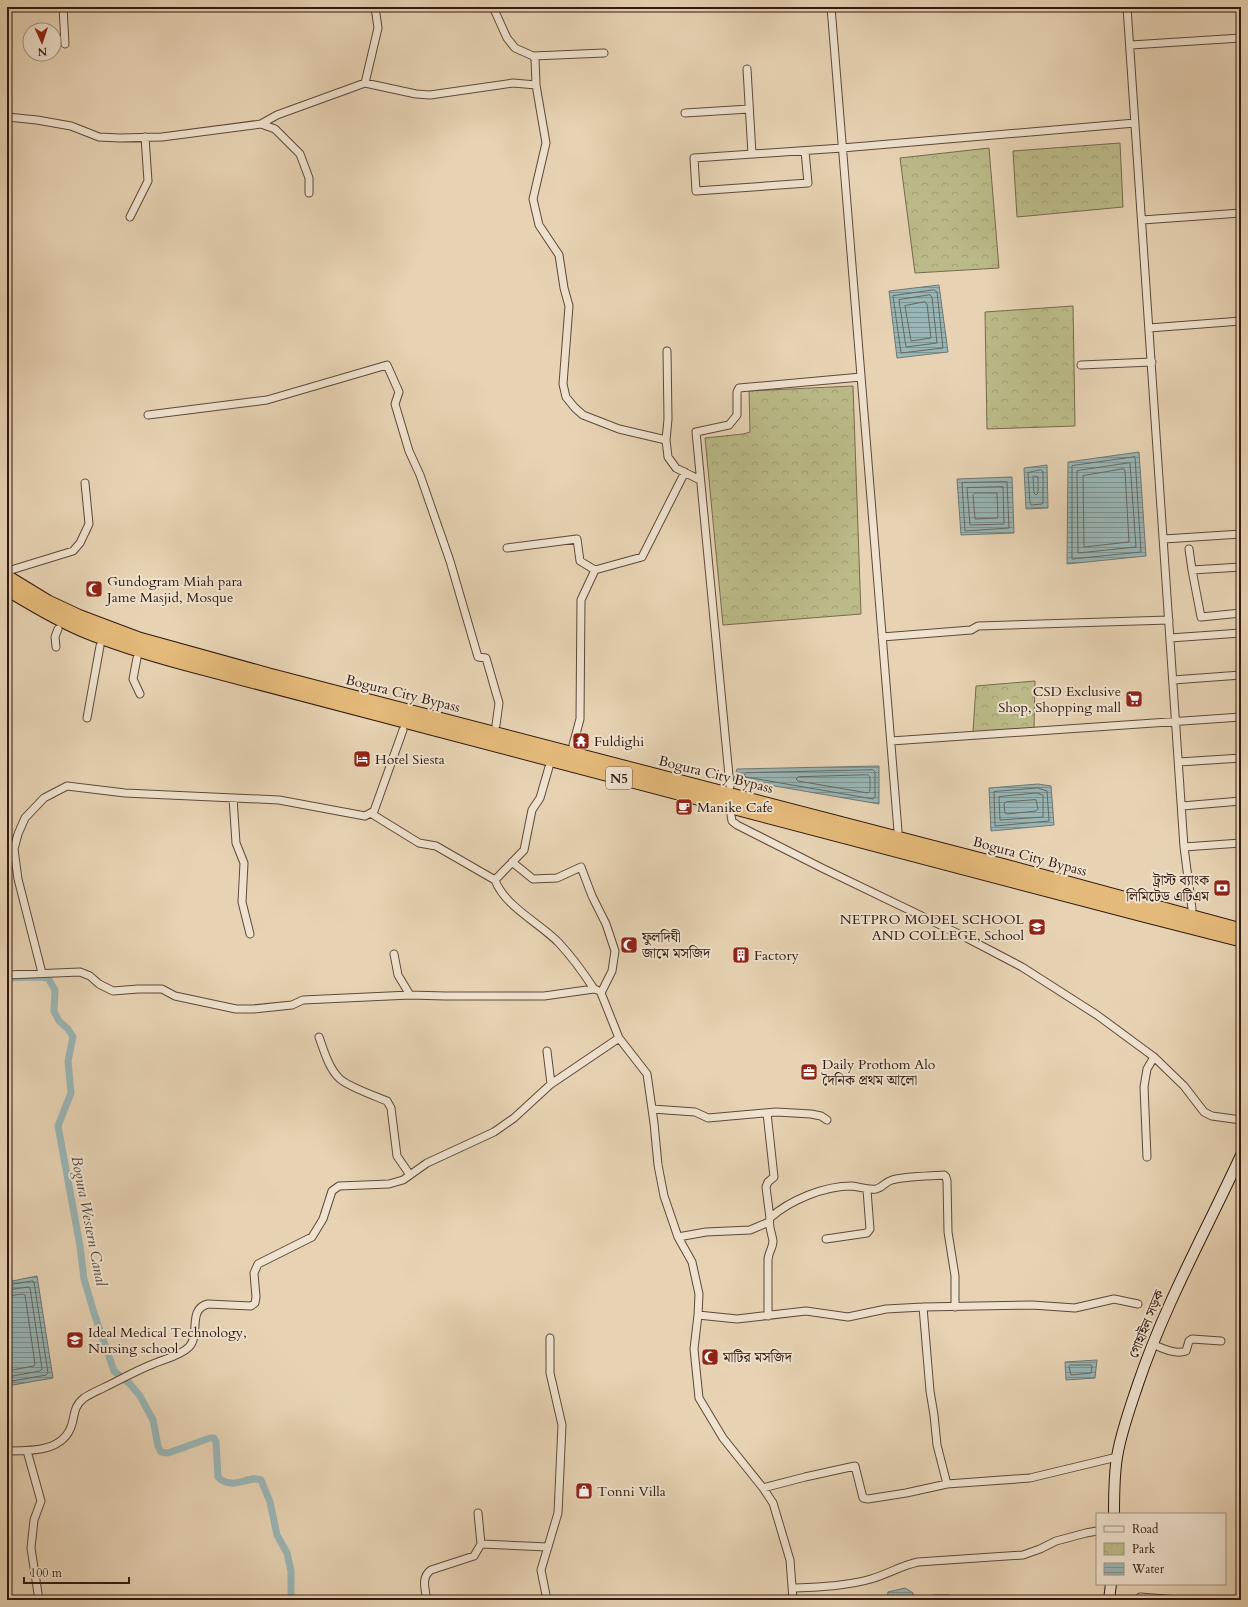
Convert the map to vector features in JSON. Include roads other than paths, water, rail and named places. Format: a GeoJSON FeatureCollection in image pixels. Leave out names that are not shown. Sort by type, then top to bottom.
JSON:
{"type":"FeatureCollection","features":[{"type":"Feature","properties":{"kind":"highway","name":"Bogura City Bypass"},"geometry":{"type":"LineString","coordinates":[[9,574],[48,602],[78,616],[139,639],[269,675],[1005,866],[1241,930]]}},
{"type":"Feature","properties":{"kind":"highway","name":"Bogura City Bypass"},"geometry":{"type":"LineString","coordinates":[[7,589],[49,614],[84,631],[141,651],[183,663],[1241,940]]}},
{"type":"Feature","properties":{"kind":"main road","name":"গোহাইল সড়ক"},"geometry":{"type":"LineString","coordinates":[[1114,1513],[1114,1490],[1117,1457],[1126,1421],[1152,1344],[1173,1295],[1241,1155]]}},
{"type":"Feature","properties":{"kind":"main road"},"geometry":{"type":"LineString","coordinates":[[1109,1600],[1111,1585]]}},
{"type":"Feature","properties":{"kind":"street"},"geometry":{"type":"LineString","coordinates":[[63,7],[65,44]]}},
{"type":"Feature","properties":{"kind":"street"},"geometry":{"type":"LineString","coordinates":[[365,83],[378,28],[376,7]]}},
{"type":"Feature","properties":{"kind":"street"},"geometry":{"type":"LineString","coordinates":[[493,7],[507,38],[515,48],[533,56],[604,53]]}},
{"type":"Feature","properties":{"kind":"street"},"geometry":{"type":"LineString","coordinates":[[831,7],[898,831]]}},
{"type":"Feature","properties":{"kind":"street"},"geometry":{"type":"LineString","coordinates":[[1127,7],[1131,45],[1184,847],[1192,909]]}},
{"type":"Feature","properties":{"kind":"street"},"geometry":{"type":"LineString","coordinates":[[1131,45],[1241,38]]}},
{"type":"Feature","properties":{"kind":"street"},"geometry":{"type":"LineString","coordinates":[[533,56],[535,59],[536,85],[546,143],[533,199],[539,225],[559,256],[564,288],[569,306],[563,384],[566,397],[583,415],[619,429],[666,440]]}},
{"type":"Feature","properties":{"kind":"street"},"geometry":{"type":"LineString","coordinates":[[747,69],[752,154]]}},
{"type":"Feature","properties":{"kind":"street"},"geometry":{"type":"LineString","coordinates":[[7,117],[37,120],[71,126],[99,137],[162,137],[261,124],[277,115],[365,83],[416,94],[430,95],[513,82],[536,85]]}},
{"type":"Feature","properties":{"kind":"street"},"geometry":{"type":"LineString","coordinates":[[685,113],[749,109]]}},
{"type":"Feature","properties":{"kind":"street"},"geometry":{"type":"LineString","coordinates":[[805,150],[808,183],[696,191],[694,158],[805,150],[842,148],[1135,123]]}},
{"type":"Feature","properties":{"kind":"street"},"geometry":{"type":"LineString","coordinates":[[261,124],[275,129],[300,154],[309,178],[309,193]]}},
{"type":"Feature","properties":{"kind":"street"},"geometry":{"type":"LineString","coordinates":[[130,217],[148,181],[146,137]]}},
{"type":"Feature","properties":{"kind":"street"},"geometry":{"type":"LineString","coordinates":[[1142,220],[1241,213]]}},
{"type":"Feature","properties":{"kind":"street"},"geometry":{"type":"LineString","coordinates":[[1149,328],[1241,321]]}},
{"type":"Feature","properties":{"kind":"street"},"geometry":{"type":"LineString","coordinates":[[667,351],[668,419],[666,440],[668,457],[676,468],[700,480]]}},
{"type":"Feature","properties":{"kind":"street"},"geometry":{"type":"LineString","coordinates":[[1081,365],[1152,362]]}},
{"type":"Feature","properties":{"kind":"street"},"geometry":{"type":"LineString","coordinates":[[148,415],[267,400],[387,365],[399,392],[395,404],[409,451],[420,475],[450,561],[478,657],[486,658],[499,703],[496,725]]}},
{"type":"Feature","properties":{"kind":"street"},"geometry":{"type":"LineString","coordinates":[[730,786],[696,432],[729,425],[737,415],[737,392],[739,388],[861,377]]}},
{"type":"Feature","properties":{"kind":"street"},"geometry":{"type":"LineString","coordinates":[[507,548],[577,539],[580,561],[595,570],[642,557],[685,472]]}},
{"type":"Feature","properties":{"kind":"street"},"geometry":{"type":"LineString","coordinates":[[9,574],[73,550],[80,543],[89,524],[85,483]]}},
{"type":"Feature","properties":{"kind":"street"},"geometry":{"type":"LineString","coordinates":[[1164,539],[1241,534]]}},
{"type":"Feature","properties":{"kind":"street"},"geometry":{"type":"LineString","coordinates":[[1189,549],[1201,617],[1241,613]]}},
{"type":"Feature","properties":{"kind":"street"},"geometry":{"type":"LineString","coordinates":[[1192,570],[1241,567]]}},
{"type":"Feature","properties":{"kind":"street"},"geometry":{"type":"LineString","coordinates":[[573,745],[580,719],[581,600],[595,570]]}},
{"type":"Feature","properties":{"kind":"street"},"geometry":{"type":"LineString","coordinates":[[882,637],[971,630],[978,626],[1169,620]]}},
{"type":"Feature","properties":{"kind":"street"},"geometry":{"type":"LineString","coordinates":[[56,647],[55,637],[58,629]]}},
{"type":"Feature","properties":{"kind":"street"},"geometry":{"type":"LineString","coordinates":[[1170,638],[1241,633]]}},
{"type":"Feature","properties":{"kind":"street"},"geometry":{"type":"LineString","coordinates":[[86,718],[100,646]]}},
{"type":"Feature","properties":{"kind":"street"},"geometry":{"type":"LineString","coordinates":[[137,658],[133,679],[140,694]]}},
{"type":"Feature","properties":{"kind":"street"},"geometry":{"type":"LineString","coordinates":[[1173,680],[1241,675]]}},
{"type":"Feature","properties":{"kind":"street"},"geometry":{"type":"LineString","coordinates":[[891,741],[1241,717]]}},
{"type":"Feature","properties":{"kind":"street"},"geometry":{"type":"LineString","coordinates":[[42,973],[18,879],[14,849],[18,834],[25,818],[44,798],[67,786],[125,793],[279,800],[365,816],[372,814],[374,811],[403,730]]}},
{"type":"Feature","properties":{"kind":"street"},"geometry":{"type":"LineString","coordinates":[[1179,762],[1241,758]]}},
{"type":"Feature","properties":{"kind":"street"},"geometry":{"type":"LineString","coordinates":[[496,880],[524,850],[532,810],[540,798],[549,767]]}},
{"type":"Feature","properties":{"kind":"street"},"geometry":{"type":"LineString","coordinates":[[233,798],[236,843],[244,863],[242,902],[250,934]]}},
{"type":"Feature","properties":{"kind":"street"},"geometry":{"type":"LineString","coordinates":[[1182,806],[1241,801]]}},
{"type":"Feature","properties":{"kind":"street"},"geometry":{"type":"LineString","coordinates":[[372,814],[419,843],[436,846],[496,880],[498,888],[508,899],[558,942],[573,961],[579,966],[594,989],[601,993],[618,1038],[647,1074],[658,1165],[664,1196],[678,1237],[692,1262],[698,1287],[698,1315],[694,1349],[698,1398],[723,1438],[763,1488],[772,1503],[784,1537],[790,1560],[794,1588],[793,1600]]}},
{"type":"Feature","properties":{"kind":"street"},"geometry":{"type":"LineString","coordinates":[[732,815],[732,821],[742,828],[959,934],[1022,967],[1097,1015],[1154,1057],[1184,1086],[1204,1112],[1212,1116],[1241,1120]]}},
{"type":"Feature","properties":{"kind":"street"},"geometry":{"type":"LineString","coordinates":[[1184,847],[1241,843]]}},
{"type":"Feature","properties":{"kind":"street"},"geometry":{"type":"LineString","coordinates":[[512,862],[533,879],[557,878],[581,866],[592,896],[606,924],[615,951],[612,971],[601,993]]}},
{"type":"Feature","properties":{"kind":"street"},"geometry":{"type":"LineString","coordinates":[[394,954],[398,975],[410,995]]}},
{"type":"Feature","properties":{"kind":"street"},"geometry":{"type":"LineString","coordinates":[[7,975],[80,972],[90,976],[99,984],[113,991],[138,988],[162,989],[175,996],[236,1009],[253,1009],[292,1005],[303,1000],[410,995],[544,996],[594,989]]}},
{"type":"Feature","properties":{"kind":"street"},"geometry":{"type":"LineString","coordinates":[[319,1037],[326,1056],[334,1071],[341,1079],[387,1101],[391,1108],[397,1156],[410,1175]]}},
{"type":"Feature","properties":{"kind":"street"},"geometry":{"type":"LineString","coordinates":[[7,1451],[27,1451],[51,1447],[60,1443],[66,1438],[71,1428],[76,1407],[85,1398],[138,1370],[185,1350],[193,1341],[197,1310],[203,1305],[250,1306],[255,1303],[254,1273],[258,1264],[312,1236],[323,1219],[332,1191],[339,1186],[389,1184],[403,1180],[427,1163],[494,1132],[514,1118],[551,1084],[618,1038]]}},
{"type":"Feature","properties":{"kind":"street"},"geometry":{"type":"LineString","coordinates":[[547,1051],[551,1084]]}},
{"type":"Feature","properties":{"kind":"street"},"geometry":{"type":"LineString","coordinates":[[1147,1157],[1144,1087],[1147,1070],[1154,1057]]}},
{"type":"Feature","properties":{"kind":"street"},"geometry":{"type":"LineString","coordinates":[[652,1109],[695,1112],[708,1118],[750,1116],[767,1113],[796,1113],[821,1116],[827,1120]]}},
{"type":"Feature","properties":{"kind":"street"},"geometry":{"type":"LineString","coordinates":[[767,1113],[774,1177],[768,1182],[766,1187],[773,1242],[768,1254],[768,1316]]}},
{"type":"Feature","properties":{"kind":"street"},"geometry":{"type":"LineString","coordinates":[[678,1237],[706,1232],[750,1230],[769,1220],[779,1210],[803,1197],[837,1187],[854,1186],[867,1190],[878,1189],[892,1180],[944,1175],[946,1177],[948,1232],[955,1276],[955,1307]]}},
{"type":"Feature","properties":{"kind":"street"},"geometry":{"type":"LineString","coordinates":[[826,1239],[867,1233],[870,1229],[867,1190]]}},
{"type":"Feature","properties":{"kind":"street"},"geometry":{"type":"LineString","coordinates":[[698,1315],[737,1319],[806,1311],[848,1317],[886,1309],[1032,1306],[1075,1308],[1114,1299],[1138,1304]]}},
{"type":"Feature","properties":{"kind":"street"},"geometry":{"type":"LineString","coordinates":[[923,1308],[936,1445],[947,1484]]}},
{"type":"Feature","properties":{"kind":"street"},"geometry":{"type":"LineString","coordinates":[[547,1600],[541,1570],[558,1513],[558,1482],[562,1425],[550,1373],[550,1338]]}},
{"type":"Feature","properties":{"kind":"street"},"geometry":{"type":"LineString","coordinates":[[1152,1344],[1177,1352],[1183,1352],[1186,1351],[1189,1341],[1192,1339],[1221,1340]]}},
{"type":"Feature","properties":{"kind":"street"},"geometry":{"type":"LineString","coordinates":[[27,1451],[40,1502],[34,1520],[31,1548],[39,1600]]}},
{"type":"Feature","properties":{"kind":"street"},"geometry":{"type":"LineString","coordinates":[[763,1488],[855,1466],[863,1498],[868,1499],[947,1484],[1030,1478],[1117,1457]]}},
{"type":"Feature","properties":{"kind":"street"},"geometry":{"type":"LineString","coordinates":[[427,1600],[426,1574],[431,1570],[474,1556],[480,1544],[478,1513]]}},
{"type":"Feature","properties":{"kind":"street"},"geometry":{"type":"LineString","coordinates":[[794,1588],[839,1584],[870,1579],[903,1566],[918,1562],[1023,1555],[1056,1541],[1096,1531]]}},
{"type":"Feature","properties":{"kind":"street"},"geometry":{"type":"LineString","coordinates":[[480,1544],[548,1547]]}},
{"type":"Feature","properties":{"kind":"street"},"geometry":{"type":"LineString","coordinates":[[1138,1600],[1140,1597],[1179,1600]]}},
{"type":"Feature","properties":{"kind":"water"},"geometry":{"type":"Polygon","coordinates":[[[939,285],[948,352],[897,358],[889,291],[939,285]]]}},
{"type":"Feature","properties":{"kind":"water"},"geometry":{"type":"Polygon","coordinates":[[[1139,452],[1146,556],[1067,564],[1068,462],[1139,452]]]}},
{"type":"Feature","properties":{"kind":"water"},"geometry":{"type":"Polygon","coordinates":[[[1047,465],[1048,508],[1026,509],[1024,468],[1047,465]]]}},
{"type":"Feature","properties":{"kind":"water"},"geometry":{"type":"Polygon","coordinates":[[[1012,477],[1014,533],[961,535],[957,479],[1012,477]]]}},
{"type":"Feature","properties":{"kind":"water"},"geometry":{"type":"Polygon","coordinates":[[[879,766],[879,804],[734,779],[737,769],[879,766]]]}},
{"type":"Feature","properties":{"kind":"water"},"geometry":{"type":"Polygon","coordinates":[[[1038,784],[1051,786],[1054,825],[991,831],[989,788],[1038,784]]]}},
{"type":"Feature","properties":{"kind":"water"},"geometry":{"type":"Polygon","coordinates":[[[37,1276],[53,1378],[7,1386],[7,1282],[37,1276]]]}},
{"type":"Feature","properties":{"kind":"water"},"geometry":{"type":"Polygon","coordinates":[[[1097,1360],[1095,1378],[1066,1380],[1065,1362],[1097,1360]]]}},
{"type":"Feature","properties":{"kind":"water"},"geometry":{"type":"Polygon","coordinates":[[[905,1588],[913,1593],[915,1600],[887,1600],[888,1592],[905,1588]]]}},
{"type":"Feature","properties":{"kind":"water"},"geometry":{"type":"Polygon","coordinates":[[[933,1595],[950,1595],[955,1600],[929,1600],[933,1595]]]}},
{"type":"Feature","properties":{"kind":"waterway","name":"Bogura Western Canal"},"geometry":{"type":"LineString","coordinates":[[7,978],[48,978],[55,990],[54,1011],[59,1021],[68,1029],[73,1037],[68,1061],[71,1093],[58,1126],[80,1246],[84,1279],[114,1371],[130,1384],[140,1396],[153,1420],[158,1446],[161,1452],[168,1453],[210,1438],[214,1438],[216,1442],[218,1477],[229,1483],[251,1479],[261,1480],[270,1502],[277,1535],[287,1553],[291,1571],[291,1600]]}},
{"type":"Feature","properties":{"kind":"place","name":"Gundogram Miah para Jame Masjid, Mosque"},"geometry":{"type":"Point","coordinates":[94,589]}},
{"type":"Feature","properties":{"kind":"place","name":"CSD Exclusive Shop, Shopping mall"},"geometry":{"type":"Point","coordinates":[1134,699]}},
{"type":"Feature","properties":{"kind":"place","name":"Fuldighi"},"geometry":{"type":"Point","coordinates":[581,741]}},
{"type":"Feature","properties":{"kind":"place","name":"Hotel Siesta"},"geometry":{"type":"Point","coordinates":[362,759]}},
{"type":"Feature","properties":{"kind":"place","name":"Manike Cafe"},"geometry":{"type":"Point","coordinates":[684,807]}},
{"type":"Feature","properties":{"kind":"place","name":"ট্রাস্ট ব্যাংক লিমিটেড এটিএম"},"geometry":{"type":"Point","coordinates":[1222,888]}},
{"type":"Feature","properties":{"kind":"place","name":"NETPRO MODEL SCHOOL AND COLLEGE, School"},"geometry":{"type":"Point","coordinates":[1037,927]}},
{"type":"Feature","properties":{"kind":"place","name":"ফুলদিঘী জামে মসজিদ"},"geometry":{"type":"Point","coordinates":[629,945]}},
{"type":"Feature","properties":{"kind":"place","name":"Factory"},"geometry":{"type":"Point","coordinates":[741,955]}},
{"type":"Feature","properties":{"kind":"place","name":"Daily Prothom Alo দৈনিক প্রথম আলো"},"geometry":{"type":"Point","coordinates":[809,1072]}},
{"type":"Feature","properties":{"kind":"place","name":"Ideal Medical Technology, Nursing school"},"geometry":{"type":"Point","coordinates":[75,1340]}},
{"type":"Feature","properties":{"kind":"place","name":"মাটির মসজিদ"},"geometry":{"type":"Point","coordinates":[710,1357]}},
{"type":"Feature","properties":{"kind":"place","name":"Tonni Villa"},"geometry":{"type":"Point","coordinates":[584,1491]}}]}
